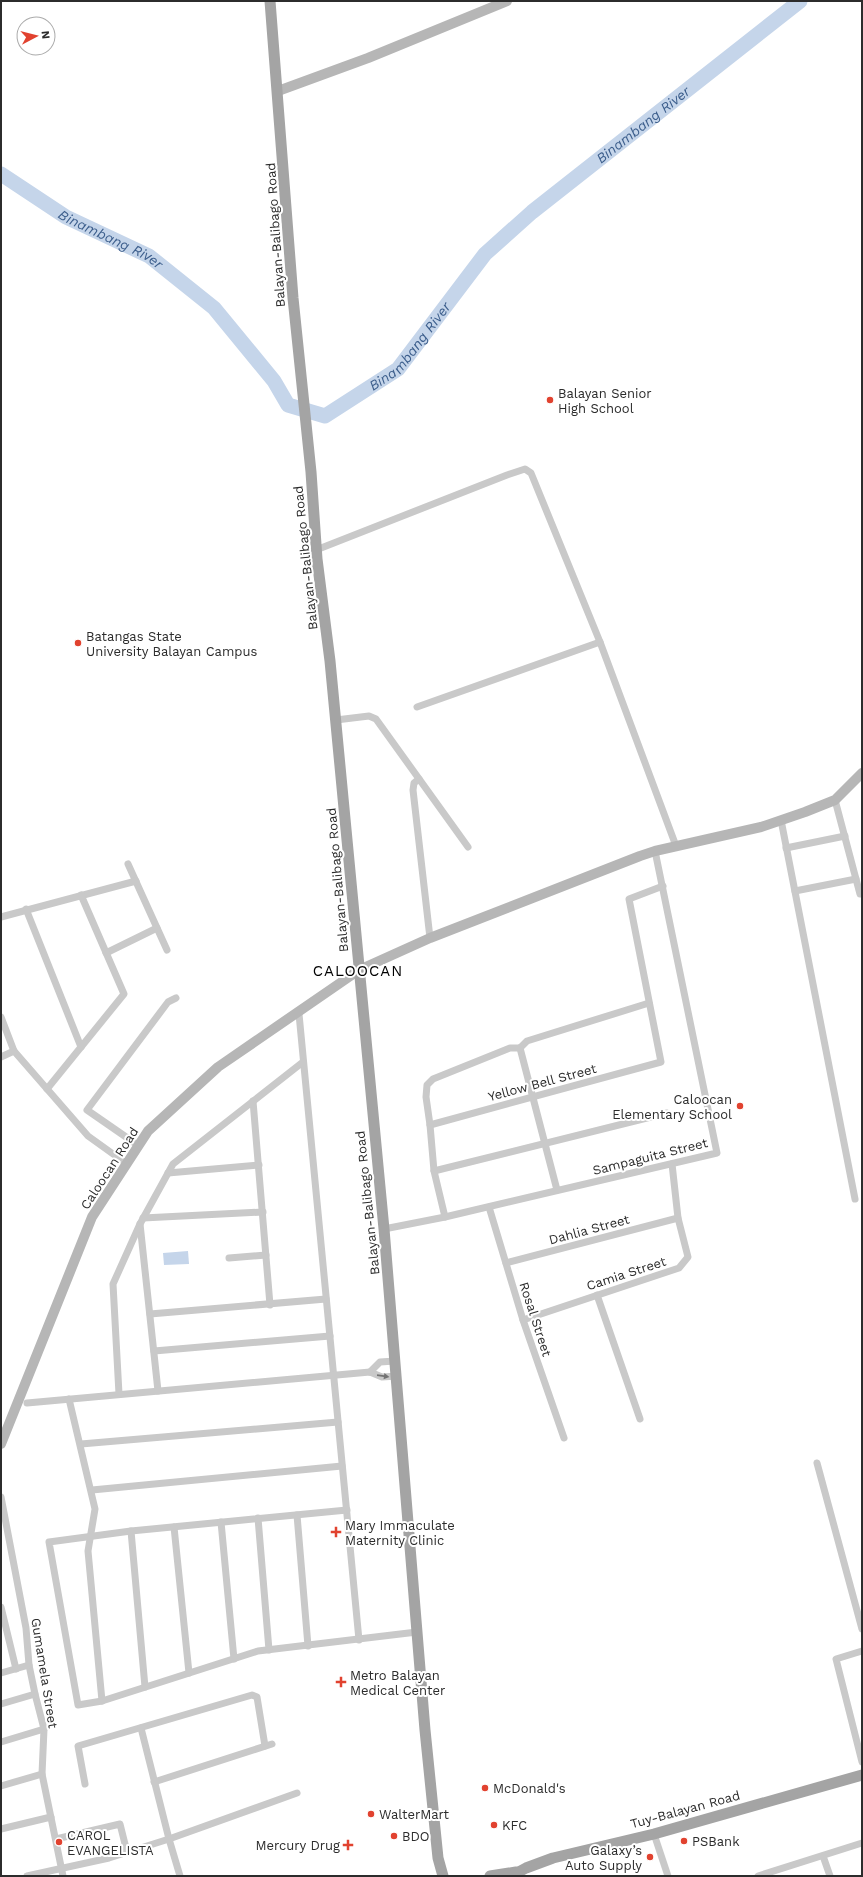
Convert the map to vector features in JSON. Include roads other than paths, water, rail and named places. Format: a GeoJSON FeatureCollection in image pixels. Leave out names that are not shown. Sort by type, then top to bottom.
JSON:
{"type":"FeatureCollection","features":[{"type":"Feature","properties":{"kind":"main road","name":"Balayan-Balibago Road"},"geometry":{"type":"LineString","coordinates":[[270,1],[316,550],[336,720],[384,1229],[417,1632],[437,1845],[443,1876]]}},
{"type":"Feature","properties":{"kind":"main road","name":"Tuy-Balayan Road"},"geometry":{"type":"LineString","coordinates":[[490,1876],[513,1874],[553,1858],[654,1834],[862,1775]]}},
{"type":"Feature","properties":{"kind":"street"},"geometry":{"type":"LineString","coordinates":[[278,91],[368,58],[507,1]]}},
{"type":"Feature","properties":{"kind":"street"},"geometry":{"type":"LineString","coordinates":[[316,550],[507,475],[525,469],[531,473],[600,642],[676,846]]}},
{"type":"Feature","properties":{"kind":"street"},"geometry":{"type":"LineString","coordinates":[[417,707],[600,642]]}},
{"type":"Feature","properties":{"kind":"street"},"geometry":{"type":"LineString","coordinates":[[336,720],[369,716],[376,719],[468,847]]}},
{"type":"Feature","properties":{"kind":"street"},"geometry":{"type":"LineString","coordinates":[[860,894],[835,800],[862,773]]}},
{"type":"Feature","properties":{"kind":"street"},"geometry":{"type":"LineString","coordinates":[[419,779],[414,783],[413,790],[430,938]]}},
{"type":"Feature","properties":{"kind":"street","name":"Caloocan Road"},"geometry":{"type":"LineString","coordinates":[[1,1444],[92,1217],[148,1131],[218,1067],[359,970],[430,938],[655,851],[761,827],[835,800]]}},
{"type":"Feature","properties":{"kind":"street"},"geometry":{"type":"LineString","coordinates":[[782,820],[786,848],[854,1199]]}},
{"type":"Feature","properties":{"kind":"street"},"geometry":{"type":"LineString","coordinates":[[786,848],[845,836]]}},
{"type":"Feature","properties":{"kind":"street","name":"Sampaguita Street"},"geometry":{"type":"LineString","coordinates":[[384,1229],[489,1207],[717,1153],[655,851]]}},
{"type":"Feature","properties":{"kind":"street"},"geometry":{"type":"LineString","coordinates":[[128,864],[167,950]]}},
{"type":"Feature","properties":{"kind":"street"},"geometry":{"type":"LineString","coordinates":[[795,891],[856,879]]}},
{"type":"Feature","properties":{"kind":"street"},"geometry":{"type":"LineString","coordinates":[[1,917],[26,909],[136,881]]}},
{"type":"Feature","properties":{"kind":"street"},"geometry":{"type":"LineString","coordinates":[[444,1217],[434,1171],[426,1097],[427,1085],[433,1079],[510,1048],[520,1048],[527,1041],[649,1003],[629,899],[663,886]]}},
{"type":"Feature","properties":{"kind":"street"},"geometry":{"type":"LineString","coordinates":[[47,1089],[124,994],[81,895]]}},
{"type":"Feature","properties":{"kind":"street"},"geometry":{"type":"LineString","coordinates":[[26,909],[81,1047]]}},
{"type":"Feature","properties":{"kind":"street"},"geometry":{"type":"LineString","coordinates":[[106,953],[157,928]]}},
{"type":"Feature","properties":{"kind":"street"},"geometry":{"type":"LineString","coordinates":[[139,1146],[86,1110],[168,1002],[176,998]]}},
{"type":"Feature","properties":{"kind":"street","name":"Yellow Bell Street"},"geometry":{"type":"LineString","coordinates":[[430,1125],[661,1062],[649,1003]]}},
{"type":"Feature","properties":{"kind":"street"},"geometry":{"type":"LineString","coordinates":[[299,1014],[359,1640]]}},
{"type":"Feature","properties":{"kind":"street"},"geometry":{"type":"LineString","coordinates":[[1,1017],[14,1052],[88,1136],[127,1164]]}},
{"type":"Feature","properties":{"kind":"street"},"geometry":{"type":"LineString","coordinates":[[520,1048],[557,1190]]}},
{"type":"Feature","properties":{"kind":"street"},"geometry":{"type":"LineString","coordinates":[[1,1056],[14,1052]]}},
{"type":"Feature","properties":{"kind":"street"},"geometry":{"type":"LineString","coordinates":[[119,1394],[113,1284],[142,1221],[173,1164],[304,1062]]}},
{"type":"Feature","properties":{"kind":"street"},"geometry":{"type":"LineString","coordinates":[[253,1101],[270,1305]]}},
{"type":"Feature","properties":{"kind":"street"},"geometry":{"type":"LineString","coordinates":[[434,1171],[667,1113]]}},
{"type":"Feature","properties":{"kind":"street","name":"Camia Street"},"geometry":{"type":"LineString","coordinates":[[523,1320],[679,1268],[688,1257],[678,1218],[672,1164]]}},
{"type":"Feature","properties":{"kind":"street"},"geometry":{"type":"LineString","coordinates":[[168,1173],[259,1165]]}},
{"type":"Feature","properties":{"kind":"street","name":"Rosal Street"},"geometry":{"type":"LineString","coordinates":[[489,1207],[523,1320],[564,1438]]}},
{"type":"Feature","properties":{"kind":"street"},"geometry":{"type":"LineString","coordinates":[[142,1221],[263,1212]]}},
{"type":"Feature","properties":{"kind":"street","name":"Dahlia Street"},"geometry":{"type":"LineString","coordinates":[[506,1263],[678,1218]]}},
{"type":"Feature","properties":{"kind":"street"},"geometry":{"type":"LineString","coordinates":[[142,1221],[158,1391]]}},
{"type":"Feature","properties":{"kind":"street"},"geometry":{"type":"LineString","coordinates":[[229,1258],[266,1255]]}},
{"type":"Feature","properties":{"kind":"street"},"geometry":{"type":"LineString","coordinates":[[597,1295],[640,1419]]}},
{"type":"Feature","properties":{"kind":"street"},"geometry":{"type":"LineString","coordinates":[[150,1314],[270,1305],[326,1299]]}},
{"type":"Feature","properties":{"kind":"street"},"geometry":{"type":"LineString","coordinates":[[154,1351],[330,1336]]}},
{"type":"Feature","properties":{"kind":"street"},"geometry":{"type":"LineString","coordinates":[[370,1372],[380,1362],[395,1361]]}},
{"type":"Feature","properties":{"kind":"street"},"geometry":{"type":"LineString","coordinates":[[27,1403],[370,1372],[382,1377],[397,1376]]}},
{"type":"Feature","properties":{"kind":"street"},"geometry":{"type":"LineString","coordinates":[[70,1399],[92,1490],[95,1509],[88,1551],[102,1701]]}},
{"type":"Feature","properties":{"kind":"street"},"geometry":{"type":"LineString","coordinates":[[81,1444],[338,1422]]}},
{"type":"Feature","properties":{"kind":"street"},"geometry":{"type":"LineString","coordinates":[[817,1462],[862,1629]]}},
{"type":"Feature","properties":{"kind":"street"},"geometry":{"type":"LineString","coordinates":[[92,1490],[342,1466]]}},
{"type":"Feature","properties":{"kind":"street","name":"Gumamela Street"},"geometry":{"type":"LineString","coordinates":[[1,1497],[23,1613],[29,1665],[44,1729],[42,1774],[63,1876]]}},
{"type":"Feature","properties":{"kind":"street"},"geometry":{"type":"LineString","coordinates":[[347,1510],[131,1531],[49,1542],[78,1705],[102,1701],[258,1651],[417,1632]]}},
{"type":"Feature","properties":{"kind":"street"},"geometry":{"type":"LineString","coordinates":[[297,1515],[308,1646]]}},
{"type":"Feature","properties":{"kind":"street"},"geometry":{"type":"LineString","coordinates":[[258,1518],[269,1650]]}},
{"type":"Feature","properties":{"kind":"street"},"geometry":{"type":"LineString","coordinates":[[221,1522],[234,1658]]}},
{"type":"Feature","properties":{"kind":"street"},"geometry":{"type":"LineString","coordinates":[[174,1527],[189,1673]]}},
{"type":"Feature","properties":{"kind":"street"},"geometry":{"type":"LineString","coordinates":[[131,1531],[145,1687]]}},
{"type":"Feature","properties":{"kind":"street"},"geometry":{"type":"LineString","coordinates":[[1,1607],[16,1669]]}},
{"type":"Feature","properties":{"kind":"street"},"geometry":{"type":"LineString","coordinates":[[862,1651],[836,1659],[862,1762]]}},
{"type":"Feature","properties":{"kind":"street"},"geometry":{"type":"LineString","coordinates":[[1,1673],[29,1665]]}},
{"type":"Feature","properties":{"kind":"street"},"geometry":{"type":"LineString","coordinates":[[1,1704],[35,1694]]}},
{"type":"Feature","properties":{"kind":"street"},"geometry":{"type":"LineString","coordinates":[[85,1784],[78,1746],[252,1696],[257,1697],[269,1745],[154,1782]]}},
{"type":"Feature","properties":{"kind":"street"},"geometry":{"type":"LineString","coordinates":[[141,1728],[169,1839],[180,1876]]}},
{"type":"Feature","properties":{"kind":"street"},"geometry":{"type":"LineString","coordinates":[[1,1742],[44,1729]]}},
{"type":"Feature","properties":{"kind":"street"},"geometry":{"type":"LineString","coordinates":[[1,1786],[42,1774]]}},
{"type":"Feature","properties":{"kind":"street"},"geometry":{"type":"LineString","coordinates":[[27,1876],[109,1858],[169,1839],[297,1793]]}},
{"type":"Feature","properties":{"kind":"street"},"geometry":{"type":"LineString","coordinates":[[1,1829],[51,1817]]}},
{"type":"Feature","properties":{"kind":"street"},"geometry":{"type":"LineString","coordinates":[[56,1839],[120,1824],[127,1852]]}},
{"type":"Feature","properties":{"kind":"street"},"geometry":{"type":"LineString","coordinates":[[654,1834],[668,1876]]}},
{"type":"Feature","properties":{"kind":"street"},"geometry":{"type":"LineString","coordinates":[[758,1876],[778,1873],[862,1843]]}},
{"type":"Feature","properties":{"kind":"street"},"geometry":{"type":"LineString","coordinates":[[823,1856],[830,1876]]}},
{"type":"Feature","properties":{"kind":"water"},"geometry":{"type":"Polygon","coordinates":[[[188,1251],[189,1264],[164,1265],[163,1253],[188,1251]]]}},
{"type":"Feature","properties":{"kind":"waterway","name":"Binambang River"},"geometry":{"type":"LineString","coordinates":[[1,174],[66,217],[149,256],[214,308],[274,381],[288,405],[325,416],[398,369],[485,254],[532,212],[800,1]]}},
{"type":"Feature","properties":{"kind":"place","name":"Balayan Senior High School"},"geometry":{"type":"Point","coordinates":[550,400]}},
{"type":"Feature","properties":{"kind":"place","name":"Batangas State University Balayan Campus"},"geometry":{"type":"Point","coordinates":[78,643]}},
{"type":"Feature","properties":{"kind":"place","name":"Caloocan Elementary School"},"geometry":{"type":"Point","coordinates":[740,1106]}},
{"type":"Feature","properties":{"kind":"place","name":"Mary Immaculate Maternity Clinic"},"geometry":{"type":"Point","coordinates":[336,1532]}},
{"type":"Feature","properties":{"kind":"place","name":"Metro Balayan Medical Center"},"geometry":{"type":"Point","coordinates":[341,1682]}},
{"type":"Feature","properties":{"kind":"place","name":"McDonald's"},"geometry":{"type":"Point","coordinates":[485,1788]}},
{"type":"Feature","properties":{"kind":"place","name":"WalterMart"},"geometry":{"type":"Point","coordinates":[371,1814]}},
{"type":"Feature","properties":{"kind":"place","name":"KFC"},"geometry":{"type":"Point","coordinates":[494,1825]}},
{"type":"Feature","properties":{"kind":"place","name":"BDO"},"geometry":{"type":"Point","coordinates":[394,1836]}},
{"type":"Feature","properties":{"kind":"place","name":"PSBank"},"geometry":{"type":"Point","coordinates":[684,1841]}},
{"type":"Feature","properties":{"kind":"place","name":"CAROL EVANGELISTA"},"geometry":{"type":"Point","coordinates":[59,1842]}},
{"type":"Feature","properties":{"kind":"place","name":"Mercury Drug"},"geometry":{"type":"Point","coordinates":[348,1845]}},
{"type":"Feature","properties":{"kind":"place","name":"Galaxy’s Auto Supply"},"geometry":{"type":"Point","coordinates":[650,1857]}},
{"type":"Feature","properties":{"kind":"district","name":"CALOOCAN"},"geometry":{"type":"Point","coordinates":[358,971]}}]}
